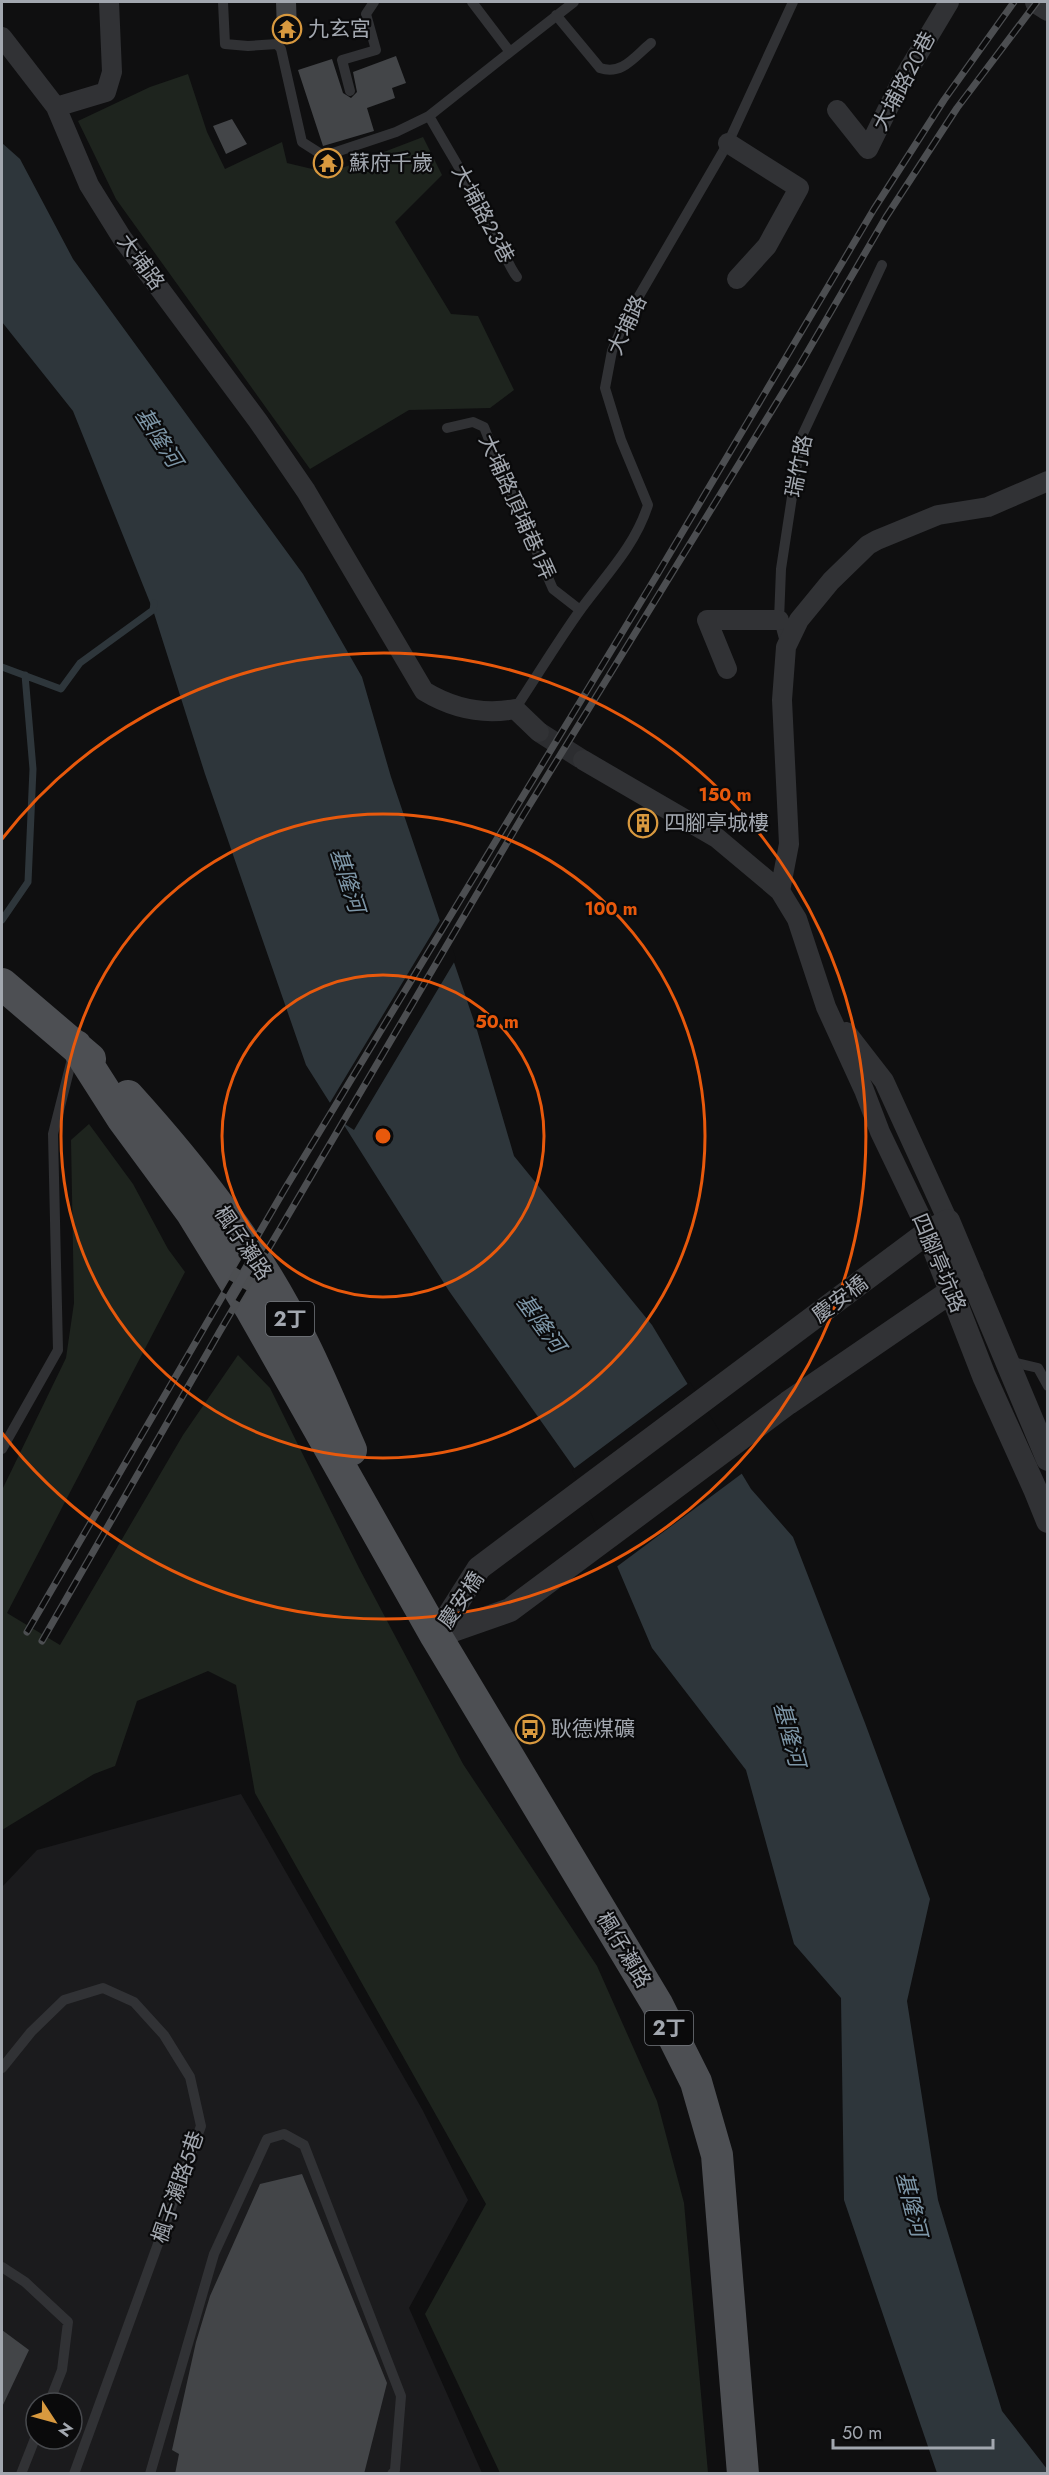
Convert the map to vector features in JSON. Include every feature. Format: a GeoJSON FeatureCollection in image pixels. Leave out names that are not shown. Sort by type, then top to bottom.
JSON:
{"type":"FeatureCollection","features":[{"type":"Feature","properties":{"kind":"main road","name":"楓仔瀨路"},"geometry":{"type":"LineString","coordinates":[[2,984],[76,1046],[122,1118],[192,1213],[251,1309],[436,1636],[657,2004],[696,2082],[717,2155],[743,2474]]}},
{"type":"Feature","properties":{"kind":"street"},"geometry":{"type":"LineString","coordinates":[[56,107],[106,92],[112,72],[109,2]]}},
{"type":"Feature","properties":{"kind":"street","name":"大埔路20巷"},"geometry":{"type":"LineString","coordinates":[[837,110],[868,149],[900,84],[949,2]]}},
{"type":"Feature","properties":{"kind":"street"},"geometry":{"type":"LineString","coordinates":[[1037,2],[1047,9]]}},
{"type":"Feature","properties":{"kind":"street","name":"大埔路"},"geometry":{"type":"LineString","coordinates":[[2,37],[56,107],[89,185],[122,238],[258,421],[306,491],[424,691],[441,701],[466,708],[496,712],[515,709]]}},
{"type":"Feature","properties":{"kind":"street"},"geometry":{"type":"LineString","coordinates":[[728,143],[799,188],[767,246],[737,279]]}},
{"type":"Feature","properties":{"kind":"street","name":"瑞竹路"},"geometry":{"type":"LineString","coordinates":[[780,891],[789,844],[782,700],[786,646],[805,613],[831,581],[868,545],[888,534],[938,515],[988,507],[1047,481]]}},
{"type":"Feature","properties":{"kind":"street"},"geometry":{"type":"LineString","coordinates":[[727,669],[706,620],[779,620]]}},
{"type":"Feature","properties":{"kind":"street"},"geometry":{"type":"LineString","coordinates":[[515,709],[539,732]]}},
{"type":"Feature","properties":{"kind":"street"},"geometry":{"type":"LineString","coordinates":[[583,759],[717,838],[780,891]]}},
{"type":"Feature","properties":{"kind":"street","name":"四腳亭坑路"},"geometry":{"type":"LineString","coordinates":[[780,891],[797,919],[826,1007],[864,1090],[880,1132],[938,1227],[972,1277],[1047,1459]]}},
{"type":"Feature","properties":{"kind":"street","name":"四腳亭坑路"},"geometry":{"type":"LineString","coordinates":[[938,1227],[953,1291],[984,1376],[1047,1521]]}},
{"type":"Feature","properties":{"kind":"street","name":"慶安橋"},"geometry":{"type":"LineString","coordinates":[[436,1636],[479,1568],[938,1227]]}},
{"type":"Feature","properties":{"kind":"street","name":"慶安橋"},"geometry":{"type":"LineString","coordinates":[[436,1636],[510,1610],[788,1403],[972,1277]]}},
{"type":"Feature","properties":{"kind":"lane"},"geometry":{"type":"LineString","coordinates":[[223,2],[225,44],[248,46],[277,44],[281,49],[302,142],[324,156],[396,132],[429,116],[574,2]]}},
{"type":"Feature","properties":{"kind":"lane"},"geometry":{"type":"LineString","coordinates":[[350,91],[342,60],[376,50],[366,14],[374,2]]}},
{"type":"Feature","properties":{"kind":"lane"},"geometry":{"type":"LineString","coordinates":[[472,2],[510,52]]}},
{"type":"Feature","properties":{"kind":"lane","name":"大埔路"},"geometry":{"type":"LineString","coordinates":[[515,709],[580,610],[630,546],[642,521],[648,505],[621,440],[605,388],[612,351],[625,320],[728,143],[794,2]]}},
{"type":"Feature","properties":{"kind":"lane"},"geometry":{"type":"LineString","coordinates":[[556,15],[600,68],[610,72],[618,70],[651,44]]}},
{"type":"Feature","properties":{"kind":"lane","name":"大埔路23巷"},"geometry":{"type":"LineString","coordinates":[[429,116],[482,207],[504,249],[508,266],[517,277]]}},
{"type":"Feature","properties":{"kind":"lane","name":"瑞竹路"},"geometry":{"type":"LineString","coordinates":[[786,646],[779,620],[781,569],[801,438],[882,265]]}},
{"type":"Feature","properties":{"kind":"lane","name":"大埔路頂埔巷1弄"},"geometry":{"type":"LineString","coordinates":[[447,428],[473,422],[484,427],[553,589],[580,610]]}},
{"type":"Feature","properties":{"kind":"lane"},"geometry":{"type":"LineString","coordinates":[[2,1449],[58,1350],[53,1134],[76,1046]]}},
{"type":"Feature","properties":{"kind":"lane"},"geometry":{"type":"LineString","coordinates":[[1008,1361],[1038,1368],[1047,1386]]}},
{"type":"Feature","properties":{"kind":"lane","name":"楓子瀨路5巷"},"geometry":{"type":"LineString","coordinates":[[2,2068],[32,2032],[64,2000],[103,1988],[134,2002],[164,2035],[190,2077],[201,2126],[74,2474]]}},
{"type":"Feature","properties":{"kind":"lane"},"geometry":{"type":"LineString","coordinates":[[150,2474],[214,2254],[267,2139],[284,2134],[304,2145],[401,2396],[395,2470],[392,2474]]}},
{"type":"Feature","properties":{"kind":"lane"},"geometry":{"type":"LineString","coordinates":[[2,2267],[25,2282],[68,2322],[62,2370],[54,2391]]}},
{"type":"Feature","properties":{"kind":"lane"},"geometry":{"type":"LineString","coordinates":[[21,2474],[30,2451]]}},
{"type":"Feature","properties":{"kind":"shaded area"},"geometry":{"type":"Polygon","coordinates":[[[188,74],[207,132],[225,169],[282,142],[287,163],[329,173],[423,137],[442,175],[395,222],[451,314],[478,316],[514,390],[490,408],[409,410],[310,469],[116,199],[78,121],[150,87],[188,74]]]}},
{"type":"Feature","properties":{"kind":"shaded area"},"geometry":{"type":"Polygon","coordinates":[[[89,1124],[133,1184],[168,1249],[185,1272],[7,1613],[60,1645],[183,1435],[238,1355],[270,1388],[359,1568],[463,1764],[597,1966],[657,2101],[684,2203],[708,2473],[500,2473],[425,2314],[486,2204],[255,1793],[236,1685],[208,1671],[137,1701],[115,1766],[94,1774],[2,1830],[2,1490],[66,1358],[74,1303],[71,1140],[89,1124]]]}},
{"type":"Feature","properties":{"kind":"shaded area"},"geometry":{"type":"Polygon","coordinates":[[[241,1794],[422,2109],[468,2200],[409,2308],[482,2473],[2,2474],[2,1887],[37,1850],[241,1794]]]}},
{"type":"Feature","properties":{"kind":"water","name":"基隆河"},"geometry":{"type":"Polygon","coordinates":[[[2,143],[20,159],[73,259],[303,574],[362,677],[391,777],[477,1030],[514,1156],[652,1325],[751,1489],[793,1537],[930,1899],[907,2001],[938,2200],[1002,2411],[1047,2469],[1047,2473],[937,2473],[844,2200],[841,1998],[794,1944],[746,1770],[652,1648],[577,1472],[449,1291],[306,1065],[205,774],[153,610],[73,411],[2,322],[2,143]]]}},
{"type":"Feature","properties":{"kind":"pier"},"geometry":{"type":"Polygon","coordinates":[[[442,917],[456,959],[354,1130],[337,1119],[328,1106],[442,917]]]}},
{"type":"Feature","properties":{"kind":"pier"},"geometry":{"type":"Polygon","coordinates":[[[690,1382],[744,1472],[615,1568],[572,1470],[690,1382]]]}},
{"type":"Feature","properties":{"kind":"building","name":"九玄宮"},"geometry":{"type":"Polygon","coordinates":[[[276,2],[296,2],[297,30],[277,31],[276,2]]]}},
{"type":"Feature","properties":{"kind":"building"},"geometry":{"type":"Polygon","coordinates":[[[396,56],[406,83],[392,88],[395,98],[367,108],[374,131],[323,146],[298,70],[332,59],[343,93],[351,98],[357,92],[353,72],[396,56]]]}},
{"type":"Feature","properties":{"kind":"building"},"geometry":{"type":"Polygon","coordinates":[[[232,119],[247,144],[226,154],[213,126],[232,119]]]}},
{"type":"Feature","properties":{"kind":"building"},"geometry":{"type":"Polygon","coordinates":[[[302,2174],[387,2383],[364,2474],[175,2474],[179,2454],[172,2450],[196,2342],[210,2296],[260,2184],[302,2174]]]}},
{"type":"Feature","properties":{"kind":"building"},"geometry":{"type":"Polygon","coordinates":[[[2,2330],[29,2350],[2,2407],[2,2330]]]}},
{"type":"Feature","properties":{"kind":"waterway"},"geometry":{"type":"LineString","coordinates":[[2,667],[61,689],[80,663],[153,610],[154,603]]}},
{"type":"Feature","properties":{"kind":"waterway"},"geometry":{"type":"LineString","coordinates":[[2,920],[28,882],[33,769],[25,675]]}},
{"type":"Feature","properties":{"kind":"tunnel"},"geometry":{"type":"LineString","coordinates":[[539,732],[583,760]]}},
{"type":"Feature","properties":{"kind":"railway"},"geometry":{"type":"LineString","coordinates":[[27,1632],[286,1187],[657,575],[874,209],[944,100],[1014,2]]}},
{"type":"Feature","properties":{"kind":"railway"},"geometry":{"type":"LineString","coordinates":[[42,1641],[220,1331],[524,814],[801,363],[886,217],[957,108],[1037,2]]}},
{"type":"Feature","properties":{"kind":"place","name":"九玄宮"},"geometry":{"type":"Point","coordinates":[287,29]}},
{"type":"Feature","properties":{"kind":"place","name":"蘇府千歲"},"geometry":{"type":"Point","coordinates":[328,163]}},
{"type":"Feature","properties":{"kind":"place","name":"四腳亭城樓"},"geometry":{"type":"Point","coordinates":[643,823]}},
{"type":"Feature","properties":{"kind":"place","name":"耿德煤礦"},"geometry":{"type":"Point","coordinates":[530,1729]}}]}
